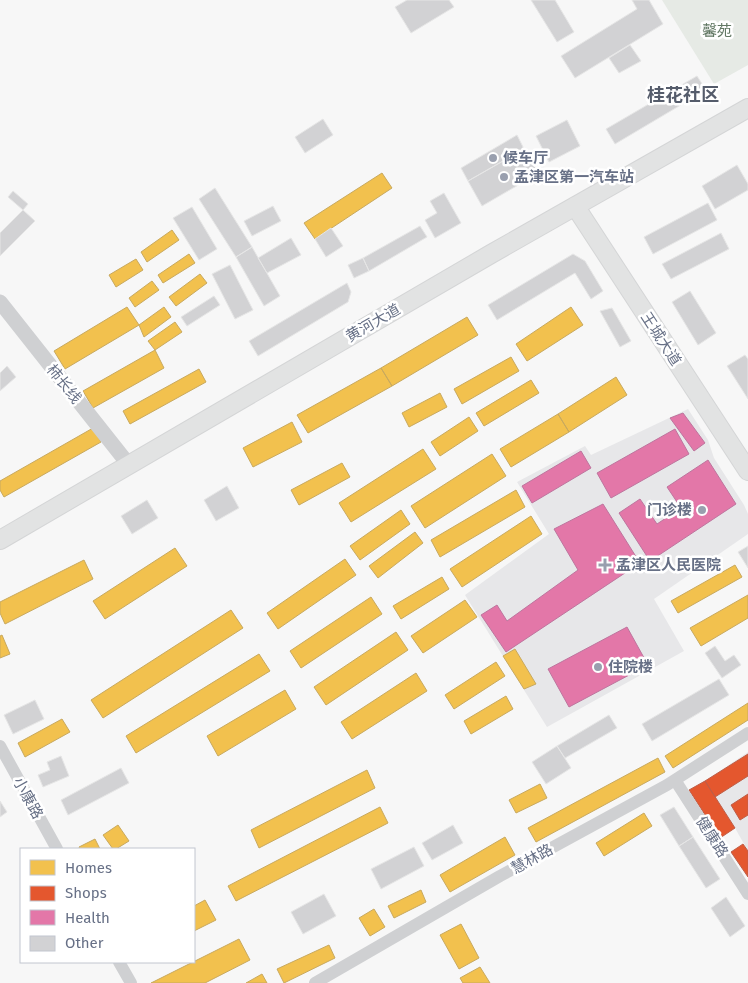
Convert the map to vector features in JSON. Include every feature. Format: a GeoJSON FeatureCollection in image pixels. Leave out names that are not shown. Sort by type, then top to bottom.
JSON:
{"type":"FeatureCollection","features":[{"type":"Feature","properties":{"kind":"main road","name":"黄河大道"},"geometry":{"type":"LineString","coordinates":[[0,552],[748,108]]}},
{"type":"Feature","properties":{"kind":"main road","name":"黄河大道"},"geometry":{"type":"LineString","coordinates":[[0,540],[582,208],[748,122]]}},
{"type":"Feature","properties":{"kind":"main road","name":"王城大道"},"geometry":{"type":"LineString","coordinates":[[582,208],[748,457]]}},
{"type":"Feature","properties":{"kind":"main road","name":"王城大道"},"geometry":{"type":"LineString","coordinates":[[582,208],[748,471]]}},
{"type":"Feature","properties":{"kind":"street","name":"柿长线"},"geometry":{"type":"LineString","coordinates":[[0,302],[129,465]]}},
{"type":"Feature","properties":{"kind":"street","name":"慧林路"},"geometry":{"type":"LineString","coordinates":[[315,983],[500,876],[675,780],[748,733]]}},
{"type":"Feature","properties":{"kind":"street","name":"小康路"},"geometry":{"type":"LineString","coordinates":[[0,746],[56,848]]}},
{"type":"Feature","properties":{"kind":"street","name":"健康路"},"geometry":{"type":"LineString","coordinates":[[675,780],[748,894]]}},
{"type":"Feature","properties":{"kind":"street"},"geometry":{"type":"LineString","coordinates":[[120,963],[131,983]]}},
{"type":"Feature","properties":{"kind":"shaded area","name":"孟津区人民医院"},"geometry":{"type":"Polygon","coordinates":[[[688,409],[708,440],[714,458],[744,505],[748,514],[748,534],[654,599],[684,651],[547,727],[465,595],[549,534],[517,482],[585,446],[591,455],[688,409]]]}},
{"type":"Feature","properties":{"kind":"shaded area"},"geometry":{"type":"Polygon","coordinates":[[[748,752],[748,851],[705,781],[748,752]]]}},
{"type":"Feature","properties":{"kind":"green space","name":"馨苑"},"geometry":{"type":"Polygon","coordinates":[[[662,0],[748,0],[748,65],[714,84],[662,0]]]}},
{"type":"Feature","properties":{"kind":"building: Homes"},"geometry":{"type":"Polygon","coordinates":[[[382,173],[392,188],[315,239],[304,223],[382,173]]]}},
{"type":"Feature","properties":{"kind":"building: Homes"},"geometry":{"type":"Polygon","coordinates":[[[172,230],[179,240],[147,262],[141,252],[172,230]]]}},
{"type":"Feature","properties":{"kind":"building: Homes"},"geometry":{"type":"Polygon","coordinates":[[[189,254],[195,263],[163,283],[158,275],[189,254]]]}},
{"type":"Feature","properties":{"kind":"building: Homes"},"geometry":{"type":"Polygon","coordinates":[[[136,259],[143,270],[116,287],[109,275],[136,259]]]}},
{"type":"Feature","properties":{"kind":"building: Homes"},"geometry":{"type":"Polygon","coordinates":[[[200,274],[207,283],[176,306],[169,297],[200,274]]]}},
{"type":"Feature","properties":{"kind":"building: Homes"},"geometry":{"type":"Polygon","coordinates":[[[152,281],[159,290],[135,307],[129,298],[152,281]]]}},
{"type":"Feature","properties":{"kind":"building: Homes"},"geometry":{"type":"Polygon","coordinates":[[[127,307],[139,325],[65,369],[54,351],[127,307]]]}},
{"type":"Feature","properties":{"kind":"building: Homes"},"geometry":{"type":"Polygon","coordinates":[[[164,307],[171,317],[144,337],[139,325],[164,307]]]}},
{"type":"Feature","properties":{"kind":"building: Homes"},"geometry":{"type":"Polygon","coordinates":[[[571,307],[583,325],[527,361],[516,344],[571,307]]]}},
{"type":"Feature","properties":{"kind":"building: Homes"},"geometry":{"type":"Polygon","coordinates":[[[467,317],[478,335],[392,386],[381,368],[467,317]]]}},
{"type":"Feature","properties":{"kind":"building: Homes"},"geometry":{"type":"Polygon","coordinates":[[[175,322],[182,332],[155,350],[148,341],[175,322]]]}},
{"type":"Feature","properties":{"kind":"building: Homes"},"geometry":{"type":"Polygon","coordinates":[[[155,350],[164,368],[93,408],[83,391],[155,350]]]}},
{"type":"Feature","properties":{"kind":"building: Homes"},"geometry":{"type":"Polygon","coordinates":[[[511,357],[519,371],[462,404],[454,389],[511,357]]]}},
{"type":"Feature","properties":{"kind":"building: Homes"},"geometry":{"type":"Polygon","coordinates":[[[381,368],[392,386],[308,433],[297,415],[381,368]]]}},
{"type":"Feature","properties":{"kind":"building: Homes"},"geometry":{"type":"Polygon","coordinates":[[[199,369],[206,382],[130,424],[123,411],[199,369]]]}},
{"type":"Feature","properties":{"kind":"building: Homes"},"geometry":{"type":"Polygon","coordinates":[[[616,377],[627,395],[569,432],[558,414],[616,377]]]}},
{"type":"Feature","properties":{"kind":"building: Homes"},"geometry":{"type":"Polygon","coordinates":[[[531,380],[539,393],[484,426],[476,413],[531,380]]]}},
{"type":"Feature","properties":{"kind":"building: Homes"},"geometry":{"type":"Polygon","coordinates":[[[440,393],[447,407],[409,427],[402,413],[440,393]]]}},
{"type":"Feature","properties":{"kind":"building: Homes"},"geometry":{"type":"Polygon","coordinates":[[[558,414],[569,432],[511,467],[500,449],[558,414]]]}},
{"type":"Feature","properties":{"kind":"building: Homes"},"geometry":{"type":"Polygon","coordinates":[[[469,417],[478,431],[440,456],[431,442],[469,417]]]}},
{"type":"Feature","properties":{"kind":"building: Homes"},"geometry":{"type":"Polygon","coordinates":[[[292,422],[302,442],[253,467],[243,448],[292,422]]]}},
{"type":"Feature","properties":{"kind":"building: Homes"},"geometry":{"type":"Polygon","coordinates":[[[93,428],[101,442],[4,497],[0,490],[0,481],[93,428]]]}},
{"type":"Feature","properties":{"kind":"building: Homes"},"geometry":{"type":"Polygon","coordinates":[[[423,449],[436,469],[351,522],[339,503],[423,449]]]}},
{"type":"Feature","properties":{"kind":"building: Homes"},"geometry":{"type":"Polygon","coordinates":[[[492,454],[506,476],[425,528],[411,506],[492,454]]]}},
{"type":"Feature","properties":{"kind":"building: Homes"},"geometry":{"type":"Polygon","coordinates":[[[342,463],[350,477],[299,505],[291,490],[342,463]]]}},
{"type":"Feature","properties":{"kind":"building: Homes"},"geometry":{"type":"Polygon","coordinates":[[[516,490],[525,507],[440,557],[431,540],[516,490]]]}},
{"type":"Feature","properties":{"kind":"building: Homes"},"geometry":{"type":"Polygon","coordinates":[[[401,510],[410,524],[360,560],[350,546],[401,510]]]}},
{"type":"Feature","properties":{"kind":"building: Homes"},"geometry":{"type":"Polygon","coordinates":[[[531,516],[542,534],[462,587],[450,569],[531,516]]]}},
{"type":"Feature","properties":{"kind":"building: Homes"},"geometry":{"type":"Polygon","coordinates":[[[415,532],[423,543],[378,578],[369,566],[415,532]]]}},
{"type":"Feature","properties":{"kind":"building: Homes"},"geometry":{"type":"Polygon","coordinates":[[[175,548],[187,566],[105,619],[93,601],[175,548]]]}},
{"type":"Feature","properties":{"kind":"building: Homes"},"geometry":{"type":"Polygon","coordinates":[[[345,559],[356,575],[278,629],[267,613],[345,559]]]}},
{"type":"Feature","properties":{"kind":"building: Homes"},"geometry":{"type":"Polygon","coordinates":[[[84,560],[93,579],[5,624],[0,613],[0,602],[84,560]]]}},
{"type":"Feature","properties":{"kind":"building: Homes"},"geometry":{"type":"Polygon","coordinates":[[[735,565],[742,577],[678,613],[671,601],[735,565]]]}},
{"type":"Feature","properties":{"kind":"building: Homes"},"geometry":{"type":"Polygon","coordinates":[[[442,577],[449,589],[401,619],[393,606],[442,577]]]}},
{"type":"Feature","properties":{"kind":"building: Homes"},"geometry":{"type":"Polygon","coordinates":[[[748,595],[748,618],[701,646],[690,628],[748,595]]]}},
{"type":"Feature","properties":{"kind":"building: Homes"},"geometry":{"type":"Polygon","coordinates":[[[371,597],[382,614],[301,668],[290,651],[371,597]]]}},
{"type":"Feature","properties":{"kind":"building: Homes"},"geometry":{"type":"Polygon","coordinates":[[[465,600],[477,617],[423,653],[411,636],[465,600]]]}},
{"type":"Feature","properties":{"kind":"building: Homes"},"geometry":{"type":"Polygon","coordinates":[[[231,610],[243,628],[103,718],[91,700],[231,610]]]}},
{"type":"Feature","properties":{"kind":"building: Homes"},"geometry":{"type":"Polygon","coordinates":[[[396,632],[408,650],[326,705],[314,687],[396,632]]]}},
{"type":"Feature","properties":{"kind":"building: Homes"},"geometry":{"type":"Polygon","coordinates":[[[2,635],[10,654],[0,658],[0,636],[2,635]]]}},
{"type":"Feature","properties":{"kind":"building: Homes"},"geometry":{"type":"Polygon","coordinates":[[[515,649],[536,684],[524,689],[503,656],[515,649]]]}},
{"type":"Feature","properties":{"kind":"building: Homes"},"geometry":{"type":"Polygon","coordinates":[[[259,654],[270,671],[136,753],[126,736],[259,654]]]}},
{"type":"Feature","properties":{"kind":"building: Homes"},"geometry":{"type":"Polygon","coordinates":[[[496,662],[505,676],[454,709],[445,695],[496,662]]]}},
{"type":"Feature","properties":{"kind":"building: Homes"},"geometry":{"type":"Polygon","coordinates":[[[416,673],[427,691],[352,739],[341,722],[416,673]]]}},
{"type":"Feature","properties":{"kind":"building: Homes"},"geometry":{"type":"Polygon","coordinates":[[[285,690],[296,709],[218,756],[207,736],[285,690]]]}},
{"type":"Feature","properties":{"kind":"building: Homes"},"geometry":{"type":"Polygon","coordinates":[[[506,696],[513,709],[471,734],[464,721],[506,696]]]}},
{"type":"Feature","properties":{"kind":"building: Homes"},"geometry":{"type":"Polygon","coordinates":[[[748,703],[748,720],[673,768],[665,756],[748,703]]]}},
{"type":"Feature","properties":{"kind":"building: Homes"},"geometry":{"type":"Polygon","coordinates":[[[62,719],[70,732],[25,757],[18,743],[62,719]]]}},
{"type":"Feature","properties":{"kind":"building: Homes"},"geometry":{"type":"Polygon","coordinates":[[[658,758],[665,772],[536,842],[528,828],[658,758]]]}},
{"type":"Feature","properties":{"kind":"building: Homes"},"geometry":{"type":"Polygon","coordinates":[[[367,770],[375,788],[259,848],[251,830],[367,770]]]}},
{"type":"Feature","properties":{"kind":"building: Homes"},"geometry":{"type":"Polygon","coordinates":[[[540,784],[547,798],[516,813],[509,800],[540,784]]]}},
{"type":"Feature","properties":{"kind":"building: Homes"},"geometry":{"type":"Polygon","coordinates":[[[380,807],[388,823],[236,901],[228,886],[380,807]]]}},
{"type":"Feature","properties":{"kind":"building: Homes"},"geometry":{"type":"Polygon","coordinates":[[[644,813],[652,826],[604,856],[596,843],[644,813]]]}},
{"type":"Feature","properties":{"kind":"building: Homes"},"geometry":{"type":"Polygon","coordinates":[[[118,825],[129,841],[118,848],[112,848],[103,835],[118,825]]]}},
{"type":"Feature","properties":{"kind":"building: Homes"},"geometry":{"type":"Polygon","coordinates":[[[505,837],[515,855],[450,892],[440,875],[505,837]]]}},
{"type":"Feature","properties":{"kind":"building: Homes"},"geometry":{"type":"Polygon","coordinates":[[[95,839],[100,848],[80,848],[95,839]]]}},
{"type":"Feature","properties":{"kind":"building: Homes"},"geometry":{"type":"Polygon","coordinates":[[[421,890],[426,902],[394,918],[388,906],[421,890]]]}},
{"type":"Feature","properties":{"kind":"building: Homes"},"geometry":{"type":"Polygon","coordinates":[[[205,900],[216,920],[195,930],[195,905],[205,900]]]}},
{"type":"Feature","properties":{"kind":"building: Homes"},"geometry":{"type":"Polygon","coordinates":[[[374,909],[385,927],[370,936],[359,918],[374,909]]]}},
{"type":"Feature","properties":{"kind":"building: Homes"},"geometry":{"type":"Polygon","coordinates":[[[461,924],[479,958],[459,969],[440,935],[461,924]]]}},
{"type":"Feature","properties":{"kind":"building: Homes"},"geometry":{"type":"Polygon","coordinates":[[[239,939],[250,960],[205,983],[151,983],[191,963],[195,963],[195,961],[239,939]]]}},
{"type":"Feature","properties":{"kind":"building: Homes"},"geometry":{"type":"Polygon","coordinates":[[[329,945],[335,958],[284,983],[277,969],[329,945]]]}},
{"type":"Feature","properties":{"kind":"building: Homes"},"geometry":{"type":"Polygon","coordinates":[[[480,967],[490,983],[463,983],[460,978],[480,967]]]}},
{"type":"Feature","properties":{"kind":"building: Homes"},"geometry":{"type":"Polygon","coordinates":[[[262,974],[267,983],[246,983],[262,974]]]}},
{"type":"Feature","properties":{"kind":"building: Shops"},"geometry":{"type":"Polygon","coordinates":[[[748,754],[748,776],[715,797],[705,781],[748,754]]]}},
{"type":"Feature","properties":{"kind":"building: Shops"},"geometry":{"type":"Polygon","coordinates":[[[705,781],[735,828],[720,838],[689,790],[705,781]]]}},
{"type":"Feature","properties":{"kind":"building: Shops"},"geometry":{"type":"Polygon","coordinates":[[[748,794],[748,815],[740,820],[731,805],[748,794]]]}},
{"type":"Feature","properties":{"kind":"building: Shops"},"geometry":{"type":"Polygon","coordinates":[[[743,844],[748,851],[748,877],[731,852],[743,844]]]}},
{"type":"Feature","properties":{"kind":"building: Health"},"geometry":{"type":"Polygon","coordinates":[[[683,413],[705,443],[694,451],[670,418],[683,413]]]}},
{"type":"Feature","properties":{"kind":"building: Health"},"geometry":{"type":"Polygon","coordinates":[[[675,429],[689,454],[611,498],[597,473],[675,429]]]}},
{"type":"Feature","properties":{"kind":"building: Health"},"geometry":{"type":"Polygon","coordinates":[[[581,451],[591,468],[532,503],[522,486],[581,451]]]}},
{"type":"Feature","properties":{"kind":"building: Health","name":"门诊楼"},"geometry":{"type":"Polygon","coordinates":[[[708,460],[736,504],[650,561],[619,513],[640,499],[657,524],[681,508],[667,487],[708,460]]]}},
{"type":"Feature","properties":{"kind":"building: Health"},"geometry":{"type":"Polygon","coordinates":[[[603,504],[640,563],[506,652],[481,615],[497,605],[507,621],[578,570],[554,529],[603,504]]]}},
{"type":"Feature","properties":{"kind":"building: Health","name":"住院楼"},"geometry":{"type":"Polygon","coordinates":[[[627,627],[648,665],[569,707],[548,669],[627,627]]]}},
{"type":"Feature","properties":{"kind":"building: Other"},"geometry":{"type":"Polygon","coordinates":[[[407,0],[449,0],[454,7],[411,33],[395,7],[407,0]]]}},
{"type":"Feature","properties":{"kind":"building: Other"},"geometry":{"type":"Polygon","coordinates":[[[531,0],[555,0],[574,32],[557,42],[531,0]]]}},
{"type":"Feature","properties":{"kind":"building: Other"},"geometry":{"type":"Polygon","coordinates":[[[632,0],[649,0],[663,24],[575,78],[561,56],[637,9],[632,0]]]}},
{"type":"Feature","properties":{"kind":"building: Other"},"geometry":{"type":"Polygon","coordinates":[[[630,45],[641,61],[619,73],[609,58],[630,45]]]}},
{"type":"Feature","properties":{"kind":"building: Other"},"geometry":{"type":"Polygon","coordinates":[[[697,76],[706,90],[615,144],[606,129],[697,76]]]}},
{"type":"Feature","properties":{"kind":"building: Other"},"geometry":{"type":"Polygon","coordinates":[[[323,119],[333,135],[305,153],[295,137],[323,119]]]}},
{"type":"Feature","properties":{"kind":"building: Other"},"geometry":{"type":"Polygon","coordinates":[[[567,120],[580,146],[549,162],[536,136],[567,120]]]}},
{"type":"Feature","properties":{"kind":"building: Other","name":"候车厅"},"geometry":{"type":"Polygon","coordinates":[[[517,135],[524,149],[468,181],[461,168],[517,135]]]}},
{"type":"Feature","properties":{"kind":"building: Other","name":"孟津区第一汽车站"},"geometry":{"type":"Polygon","coordinates":[[[524,149],[539,173],[482,206],[468,181],[524,149]]]}},
{"type":"Feature","properties":{"kind":"building: Other"},"geometry":{"type":"Polygon","coordinates":[[[737,165],[748,184],[748,190],[715,209],[702,186],[737,165]]]}},
{"type":"Feature","properties":{"kind":"building: Other"},"geometry":{"type":"Polygon","coordinates":[[[215,188],[252,247],[236,257],[199,199],[215,188]]]}},
{"type":"Feature","properties":{"kind":"building: Other"},"geometry":{"type":"Polygon","coordinates":[[[13,191],[28,204],[23,210],[8,197],[13,191]]]}},
{"type":"Feature","properties":{"kind":"building: Other"},"geometry":{"type":"Polygon","coordinates":[[[444,193],[461,223],[435,238],[425,220],[437,213],[430,201],[444,193]]]}},
{"type":"Feature","properties":{"kind":"building: Other"},"geometry":{"type":"Polygon","coordinates":[[[708,203],[717,220],[653,254],[644,237],[708,203]]]}},
{"type":"Feature","properties":{"kind":"building: Other"},"geometry":{"type":"Polygon","coordinates":[[[273,206],[281,221],[252,236],[244,221],[273,206]]]}},
{"type":"Feature","properties":{"kind":"building: Other"},"geometry":{"type":"Polygon","coordinates":[[[192,207],[217,249],[199,260],[173,218],[192,207]]]}},
{"type":"Feature","properties":{"kind":"building: Other"},"geometry":{"type":"Polygon","coordinates":[[[23,210],[35,221],[0,256],[0,233],[23,210]]]}},
{"type":"Feature","properties":{"kind":"building: Other"},"geometry":{"type":"Polygon","coordinates":[[[420,226],[427,237],[369,271],[363,258],[420,226]]]}},
{"type":"Feature","properties":{"kind":"building: Other"},"geometry":{"type":"Polygon","coordinates":[[[331,228],[343,246],[326,257],[315,239],[331,228]]]}},
{"type":"Feature","properties":{"kind":"building: Other"},"geometry":{"type":"Polygon","coordinates":[[[721,233],[729,249],[671,279],[662,264],[721,233]]]}},
{"type":"Feature","properties":{"kind":"building: Other"},"geometry":{"type":"Polygon","coordinates":[[[291,238],[301,255],[267,273],[258,258],[291,238]]]}},
{"type":"Feature","properties":{"kind":"building: Other"},"geometry":{"type":"Polygon","coordinates":[[[252,247],[280,296],[264,306],[236,257],[252,247]]]}},
{"type":"Feature","properties":{"kind":"building: Other"},"geometry":{"type":"Polygon","coordinates":[[[573,254],[585,261],[603,291],[591,299],[575,273],[497,320],[488,305],[573,254]]]}},
{"type":"Feature","properties":{"kind":"building: Other"},"geometry":{"type":"Polygon","coordinates":[[[363,258],[369,271],[354,278],[348,265],[363,258]]]}},
{"type":"Feature","properties":{"kind":"building: Other"},"geometry":{"type":"Polygon","coordinates":[[[230,265],[253,310],[235,319],[212,274],[230,265]]]}},
{"type":"Feature","properties":{"kind":"building: Other"},"geometry":{"type":"Polygon","coordinates":[[[347,283],[351,292],[348,302],[258,356],[249,341],[347,283]]]}},
{"type":"Feature","properties":{"kind":"building: Other"},"geometry":{"type":"Polygon","coordinates":[[[690,291],[716,333],[698,345],[672,302],[690,291]]]}},
{"type":"Feature","properties":{"kind":"building: Other"},"geometry":{"type":"Polygon","coordinates":[[[214,296],[220,305],[187,326],[181,317],[214,296]]]}},
{"type":"Feature","properties":{"kind":"building: Other"},"geometry":{"type":"Polygon","coordinates":[[[612,308],[631,341],[620,347],[600,311],[612,308]]]}},
{"type":"Feature","properties":{"kind":"building: Other"},"geometry":{"type":"Polygon","coordinates":[[[745,355],[748,359],[748,399],[727,366],[745,355]]]}},
{"type":"Feature","properties":{"kind":"building: Other"},"geometry":{"type":"Polygon","coordinates":[[[7,366],[16,377],[0,391],[0,373],[7,366]]]}},
{"type":"Feature","properties":{"kind":"building: Other"},"geometry":{"type":"Polygon","coordinates":[[[227,486],[239,508],[216,521],[204,500],[227,486]]]}},
{"type":"Feature","properties":{"kind":"building: Other"},"geometry":{"type":"Polygon","coordinates":[[[147,500],[158,518],[132,534],[121,516],[147,500]]]}},
{"type":"Feature","properties":{"kind":"building: Other"},"geometry":{"type":"Polygon","coordinates":[[[748,546],[748,568],[738,552],[748,546]]]}},
{"type":"Feature","properties":{"kind":"building: Other"},"geometry":{"type":"Polygon","coordinates":[[[715,646],[725,661],[734,655],[741,665],[722,678],[705,653],[715,646]]]}},
{"type":"Feature","properties":{"kind":"building: Other"},"geometry":{"type":"Polygon","coordinates":[[[719,679],[729,695],[652,741],[642,724],[719,679]]]}},
{"type":"Feature","properties":{"kind":"building: Other"},"geometry":{"type":"Polygon","coordinates":[[[35,700],[44,719],[13,734],[4,715],[35,700]]]}},
{"type":"Feature","properties":{"kind":"building: Other"},"geometry":{"type":"Polygon","coordinates":[[[609,715],[617,728],[565,758],[557,746],[609,715]]]}},
{"type":"Feature","properties":{"kind":"building: Other"},"geometry":{"type":"Polygon","coordinates":[[[557,746],[571,768],[546,784],[532,762],[557,746]]]}},
{"type":"Feature","properties":{"kind":"building: Other"},"geometry":{"type":"Polygon","coordinates":[[[61,756],[69,776],[43,787],[38,775],[50,770],[47,762],[61,756]]]}},
{"type":"Feature","properties":{"kind":"building: Other"},"geometry":{"type":"Polygon","coordinates":[[[121,768],[129,783],[68,815],[61,800],[121,768]]]}},
{"type":"Feature","properties":{"kind":"building: Other"},"geometry":{"type":"Polygon","coordinates":[[[0,801],[7,812],[0,817],[0,801]]]}},
{"type":"Feature","properties":{"kind":"building: Other"},"geometry":{"type":"Polygon","coordinates":[[[674,807],[693,837],[679,846],[660,815],[674,807]]]}},
{"type":"Feature","properties":{"kind":"building: Other"},"geometry":{"type":"Polygon","coordinates":[[[453,825],[463,843],[432,860],[422,843],[453,825]]]}},
{"type":"Feature","properties":{"kind":"building: Other"},"geometry":{"type":"Polygon","coordinates":[[[693,837],[720,879],[706,888],[679,846],[693,837]]]}},
{"type":"Feature","properties":{"kind":"building: Other"},"geometry":{"type":"Polygon","coordinates":[[[414,847],[424,866],[381,889],[371,869],[414,847]]]}},
{"type":"Feature","properties":{"kind":"building: Other"},"geometry":{"type":"Polygon","coordinates":[[[324,894],[336,916],[303,934],[291,912],[324,894]]]}},
{"type":"Feature","properties":{"kind":"building: Other"},"geometry":{"type":"Polygon","coordinates":[[[726,897],[745,926],[730,937],[711,908],[726,897]]]}},
{"type":"Feature","properties":{"kind":"place","name":"候车厅"},"geometry":{"type":"Point","coordinates":[493,158]}},
{"type":"Feature","properties":{"kind":"place","name":"孟津区第一汽车站"},"geometry":{"type":"Point","coordinates":[504,177]}},
{"type":"Feature","properties":{"kind":"place","name":"门诊楼"},"geometry":{"type":"Point","coordinates":[702,510]}},
{"type":"Feature","properties":{"kind":"place","name":"孟津区人民医院"},"geometry":{"type":"Point","coordinates":[605,565]}},
{"type":"Feature","properties":{"kind":"place","name":"住院楼"},"geometry":{"type":"Point","coordinates":[598,667]}},
{"type":"Feature","properties":{"kind":"district","name":"桂花社区"},"geometry":{"type":"Point","coordinates":[683,95]}}]}
